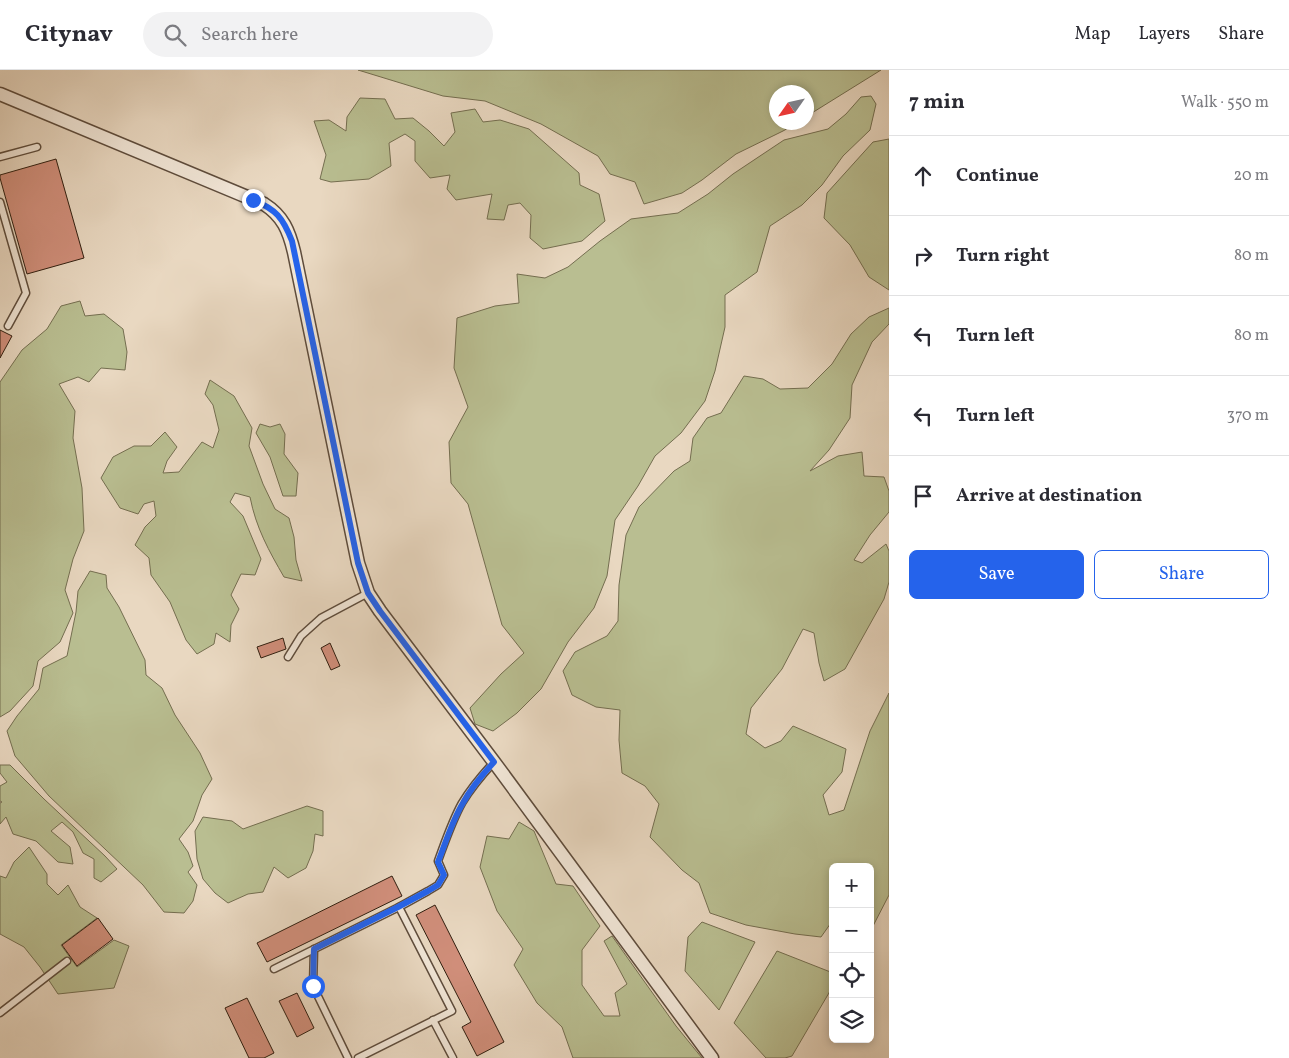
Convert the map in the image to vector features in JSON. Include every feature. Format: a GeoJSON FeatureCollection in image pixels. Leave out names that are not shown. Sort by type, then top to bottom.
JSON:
{"type":"FeatureCollection","features":[{"type":"Feature","properties":{"kind":"street"},"geometry":{"type":"LineString","coordinates":[[0,94],[264,204],[274,210],[281,219],[287,229],[294,252],[358,563],[368,593],[712,1058]]}},
{"type":"Feature","properties":{"kind":"lane"},"geometry":{"type":"LineString","coordinates":[[0,157],[37,147]]}},
{"type":"Feature","properties":{"kind":"lane"},"geometry":{"type":"LineString","coordinates":[[0,202],[26,292],[8,326]]}},
{"type":"Feature","properties":{"kind":"lane"},"geometry":{"type":"LineString","coordinates":[[288,657],[301,636],[321,618],[368,593]]}},
{"type":"Feature","properties":{"kind":"lane"},"geometry":{"type":"LineString","coordinates":[[274,969],[438,885],[444,875],[438,862],[462,803],[477,780],[494,762]]}},
{"type":"Feature","properties":{"kind":"lane"},"geometry":{"type":"LineString","coordinates":[[358,1058],[452,1011],[398,907]]}},
{"type":"Feature","properties":{"kind":"lane"},"geometry":{"type":"LineString","coordinates":[[314,949],[313,986],[348,1058]]}},
{"type":"Feature","properties":{"kind":"lane"},"geometry":{"type":"LineString","coordinates":[[0,1013],[67,960]]}},
{"type":"Feature","properties":{"kind":"lane"},"geometry":{"type":"LineString","coordinates":[[433,1020],[453,1058]]}},
{"type":"Feature","properties":{"kind":"green space"},"geometry":{"type":"Polygon","coordinates":[[[358,70],[881,70],[814,112],[814,85],[769,85],[769,130],[785,130],[736,154],[682,193],[644,204],[635,182],[610,174],[598,156],[541,124],[485,101],[443,96],[358,70]]]}},
{"type":"Feature","properties":{"kind":"green space"},"geometry":{"type":"Polygon","coordinates":[[[871,96],[876,104],[870,130],[843,156],[822,185],[802,205],[770,226],[757,272],[725,295],[725,327],[715,371],[705,401],[681,433],[655,456],[615,520],[607,576],[594,608],[568,642],[541,689],[517,713],[493,731],[475,724],[470,708],[501,674],[524,653],[502,625],[468,504],[451,483],[449,442],[468,407],[454,368],[457,318],[495,306],[519,303],[517,274],[545,278],[568,267],[631,219],[678,213],[784,140],[828,129],[846,114],[861,97],[871,96]]]}},
{"type":"Feature","properties":{"kind":"green space"},"geometry":{"type":"Polygon","coordinates":[[[360,98],[385,99],[395,119],[413,118],[444,146],[455,132],[451,113],[475,109],[483,122],[500,120],[529,129],[579,173],[580,185],[599,194],[605,221],[582,241],[543,249],[530,238],[531,215],[520,203],[508,205],[504,220],[487,219],[492,194],[456,200],[447,189],[450,175],[430,178],[415,161],[415,141],[405,134],[389,143],[391,166],[369,179],[331,182],[320,179],[326,155],[314,121],[329,120],[346,131],[347,117],[360,98]]]}},
{"type":"Feature","properties":{"kind":"green space"},"geometry":{"type":"Polygon","coordinates":[[[889,139],[889,290],[869,277],[850,245],[824,218],[827,193],[873,142],[889,139]]]}},
{"type":"Feature","properties":{"kind":"green space"},"geometry":{"type":"Polygon","coordinates":[[[80,301],[85,316],[104,314],[123,329],[127,352],[125,370],[101,368],[89,382],[78,377],[59,384],[75,411],[73,438],[82,488],[84,531],[73,559],[65,590],[73,613],[60,642],[38,661],[33,686],[10,711],[0,717],[0,382],[22,350],[47,329],[61,306],[80,301]]]}},
{"type":"Feature","properties":{"kind":"green space"},"geometry":{"type":"Polygon","coordinates":[[[889,308],[889,324],[872,342],[852,385],[850,418],[829,450],[810,471],[838,456],[862,452],[864,476],[884,477],[889,491],[889,512],[870,535],[854,560],[862,563],[886,544],[889,551],[889,582],[884,599],[845,669],[824,681],[814,633],[803,629],[782,669],[751,708],[746,734],[765,748],[781,741],[793,726],[846,749],[842,772],[823,795],[829,815],[844,810],[870,731],[889,693],[889,895],[874,924],[874,863],[829,863],[829,926],[821,937],[746,925],[710,913],[699,883],[682,870],[650,837],[659,804],[645,786],[622,773],[619,740],[620,710],[596,707],[572,695],[563,671],[575,652],[607,636],[618,621],[619,585],[626,535],[639,507],[674,471],[690,461],[693,438],[707,418],[721,413],[744,376],[763,379],[780,389],[808,388],[832,364],[851,334],[869,317],[889,308]]]}},
{"type":"Feature","properties":{"kind":"green space"},"geometry":{"type":"Polygon","coordinates":[[[210,380],[234,396],[252,428],[249,446],[263,484],[275,509],[289,518],[294,537],[296,560],[302,581],[284,577],[259,529],[250,497],[235,493],[230,502],[243,516],[261,559],[255,575],[241,574],[231,595],[239,609],[231,625],[230,642],[216,633],[214,644],[197,654],[186,640],[170,602],[151,575],[149,558],[135,545],[145,527],[156,516],[154,501],[144,504],[138,514],[120,508],[101,478],[113,457],[134,446],[151,446],[165,432],[177,447],[167,461],[163,473],[179,472],[202,442],[213,448],[219,430],[213,405],[205,394],[210,380]]]}},
{"type":"Feature","properties":{"kind":"green space"},"geometry":{"type":"Polygon","coordinates":[[[260,424],[270,427],[280,424],[285,434],[284,454],[298,473],[296,496],[283,496],[270,457],[256,433],[260,424]]]}},
{"type":"Feature","properties":{"kind":"green space"},"geometry":{"type":"Polygon","coordinates":[[[90,571],[106,575],[107,588],[119,607],[145,660],[146,675],[162,688],[175,715],[200,753],[212,779],[202,795],[193,821],[179,839],[188,852],[193,866],[188,872],[197,885],[193,901],[184,913],[164,912],[143,885],[49,796],[15,756],[7,731],[39,689],[43,668],[67,656],[76,612],[78,591],[90,571]]]}},
{"type":"Feature","properties":{"kind":"green space"},"geometry":{"type":"Polygon","coordinates":[[[0,765],[10,765],[117,869],[101,882],[94,878],[94,859],[83,853],[73,832],[62,822],[51,831],[70,847],[73,864],[58,862],[36,841],[13,834],[6,817],[0,824],[0,803],[2,802],[0,801],[0,786],[7,782],[0,773],[0,765]]]}},
{"type":"Feature","properties":{"kind":"green space"},"geometry":{"type":"Polygon","coordinates":[[[307,806],[323,811],[323,836],[315,834],[313,851],[306,868],[288,878],[274,867],[263,892],[248,894],[228,903],[215,893],[203,879],[197,859],[195,831],[203,817],[232,821],[243,829],[307,806]]]}},
{"type":"Feature","properties":{"kind":"green space"},"geometry":{"type":"Polygon","coordinates":[[[519,822],[534,831],[556,884],[573,886],[600,926],[582,950],[582,985],[604,1016],[620,1016],[615,993],[627,984],[604,941],[612,936],[676,1026],[702,1058],[573,1058],[562,1027],[537,1003],[514,965],[523,949],[497,911],[480,867],[487,836],[509,839],[519,822]]]}},
{"type":"Feature","properties":{"kind":"green space"},"geometry":{"type":"Polygon","coordinates":[[[29,847],[47,874],[47,884],[58,895],[68,885],[80,907],[97,918],[61,945],[77,967],[114,940],[129,946],[114,988],[58,994],[24,947],[0,934],[0,876],[6,878],[14,862],[29,847]]]}},
{"type":"Feature","properties":{"kind":"green space"},"geometry":{"type":"Polygon","coordinates":[[[702,922],[755,942],[719,1010],[685,971],[688,937],[702,922]]]}},
{"type":"Feature","properties":{"kind":"green space"},"geometry":{"type":"Polygon","coordinates":[[[777,951],[829,971],[829,993],[792,1056],[766,1058],[734,1023],[777,951]]]}},
{"type":"Feature","properties":{"kind":"building"},"geometry":{"type":"Polygon","coordinates":[[[56,159],[84,258],[27,274],[0,175],[56,159]]]}},
{"type":"Feature","properties":{"kind":"building"},"geometry":{"type":"Polygon","coordinates":[[[0,330],[12,336],[0,358],[0,330]]]}},
{"type":"Feature","properties":{"kind":"building"},"geometry":{"type":"Polygon","coordinates":[[[283,638],[286,649],[261,658],[257,647],[283,638]]]}},
{"type":"Feature","properties":{"kind":"building"},"geometry":{"type":"Polygon","coordinates":[[[330,643],[340,666],[331,670],[321,648],[330,643]]]}},
{"type":"Feature","properties":{"kind":"building"},"geometry":{"type":"Polygon","coordinates":[[[392,876],[402,896],[267,962],[257,943],[392,876]]]}},
{"type":"Feature","properties":{"kind":"building"},"geometry":{"type":"Polygon","coordinates":[[[435,905],[504,1042],[477,1056],[462,1027],[471,1022],[416,915],[435,905]]]}},
{"type":"Feature","properties":{"kind":"building"},"geometry":{"type":"Polygon","coordinates":[[[98,918],[113,939],[77,966],[62,945],[98,918]]]}},
{"type":"Feature","properties":{"kind":"building"},"geometry":{"type":"Polygon","coordinates":[[[297,993],[314,1028],[297,1037],[279,1001],[297,993]]]}},
{"type":"Feature","properties":{"kind":"building"},"geometry":{"type":"Polygon","coordinates":[[[247,998],[274,1053],[264,1058],[249,1058],[225,1008],[247,998]]]}},
{"type":"Feature","properties":{"kind":"route"},"geometry":{"type":"LineString","coordinates":[[253,200],[274,210],[287,229],[292,241],[358,563],[368,593],[494,762],[477,780],[462,803],[438,862],[444,875],[438,885],[314,949],[313,986]]}}]}
